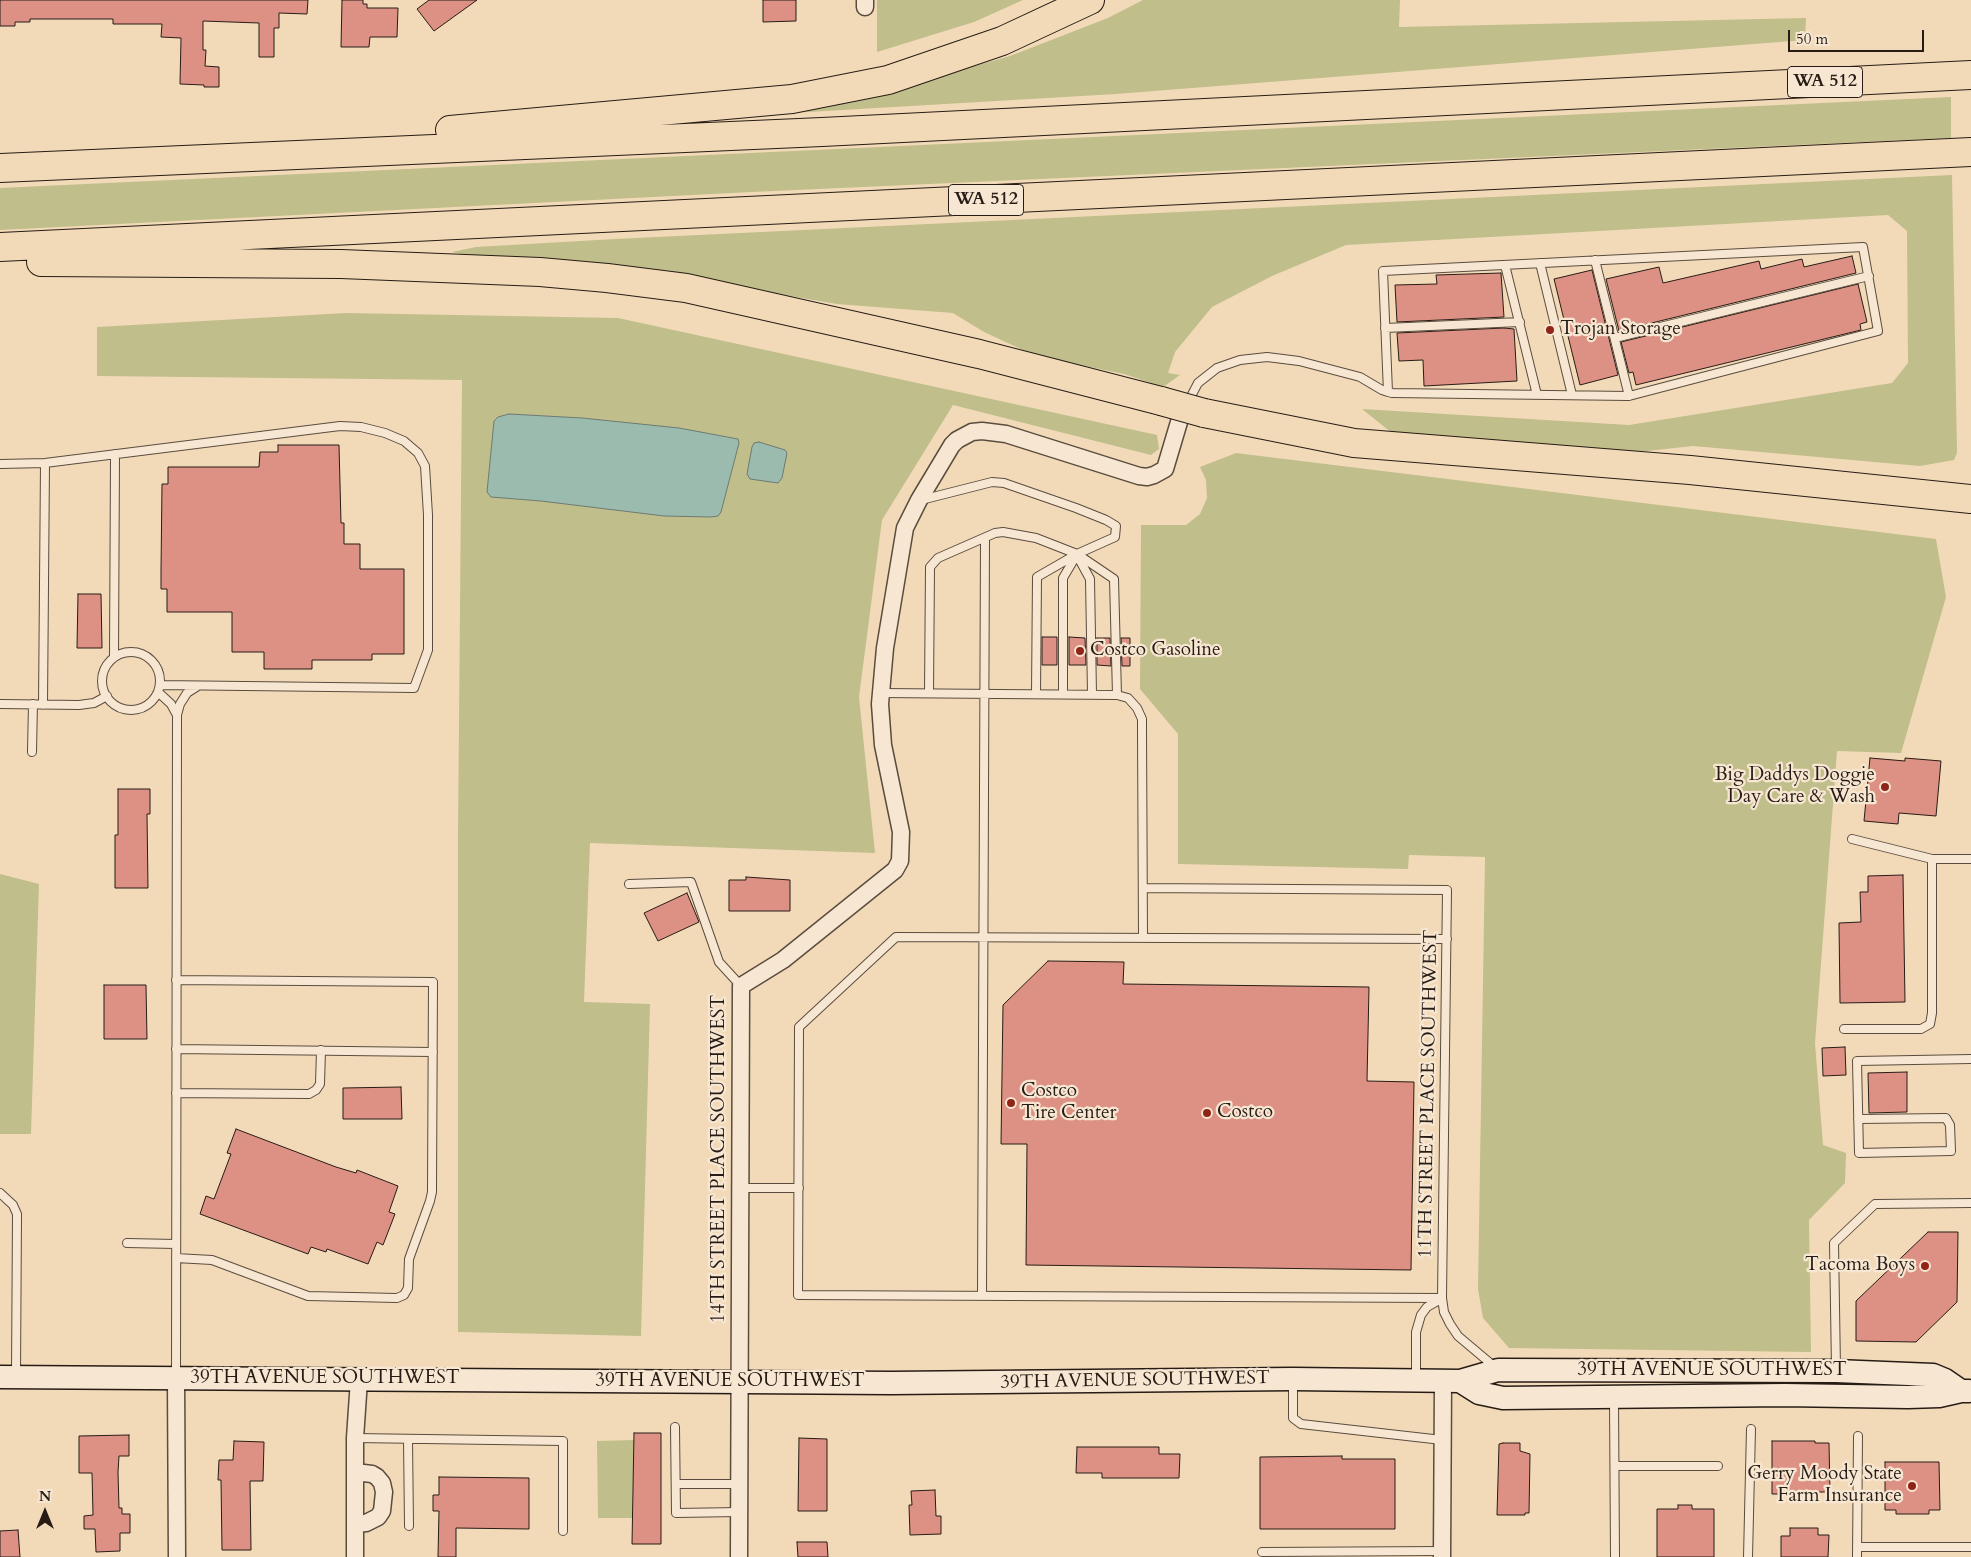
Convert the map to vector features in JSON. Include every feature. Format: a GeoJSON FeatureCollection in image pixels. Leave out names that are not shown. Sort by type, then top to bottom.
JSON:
{"type":"FeatureCollection","features":[{"type":"Feature","properties":{"kind":"highway"},"geometry":{"type":"LineString","coordinates":[[29,166],[792,99],[888,80],[1002,41],[1090,0]]}},
{"type":"Feature","properties":{"kind":"highway","name":"WA 512"},"geometry":{"type":"LineString","coordinates":[[0,168],[832,132],[1971,75]]}},
{"type":"Feature","properties":{"kind":"highway","name":"WA 512"},"geometry":{"type":"LineString","coordinates":[[0,247],[1971,152]]}},
{"type":"Feature","properties":{"kind":"highway"},"geometry":{"type":"LineString","coordinates":[[0,262],[341,264],[540,272],[608,278],[686,288],[979,354],[1161,401],[1192,418],[1354,443],[1690,470],[1971,499]]}},
{"type":"Feature","properties":{"kind":"main road","name":"39TH AVENUE SOUTHWEST"},"geometry":{"type":"LineString","coordinates":[[8,1377],[891,1383],[1293,1379],[1451,1381],[1498,1370],[1836,1371],[1933,1375],[1966,1391]]}},
{"type":"Feature","properties":{"kind":"main road","name":"39TH AVENUE SOUTHWEST"},"geometry":{"type":"LineString","coordinates":[[1451,1381],[1479,1393],[1503,1398],[1939,1396],[1966,1391]]}},
{"type":"Feature","properties":{"kind":"street","name":"14TH STREET PLACE SOUTHWEST"},"geometry":{"type":"LineString","coordinates":[[739,1557],[741,986],[783,960],[894,870],[900,861],[901,832],[883,745],[880,693],[885,648],[905,528],[919,500],[952,445],[956,440],[972,432],[982,431],[1006,434],[1147,477],[1165,469],[1192,418]]}},
{"type":"Feature","properties":{"kind":"street"},"geometry":{"type":"LineString","coordinates":[[176,1378],[177,1557]]}},
{"type":"Feature","properties":{"kind":"street"},"geometry":{"type":"LineString","coordinates":[[355,1557],[355,1438],[359,1380]]}},
{"type":"Feature","properties":{"kind":"street"},"geometry":{"type":"LineString","coordinates":[[1442,1554],[1442,1440],[1451,1381]]}},
{"type":"Feature","properties":{"kind":"street"},"geometry":{"type":"LineString","coordinates":[[355,1472],[372,1474],[377,1477],[382,1483],[384,1492],[382,1511],[378,1518],[366,1523],[355,1524]]}},
{"type":"Feature","properties":{"kind":"lane"},"geometry":{"type":"LineString","coordinates":[[1388,392],[1383,271],[1863,247],[1869,276],[1614,338]]}},
{"type":"Feature","properties":{"kind":"lane"},"geometry":{"type":"LineString","coordinates":[[1595,260],[1629,396]]}},
{"type":"Feature","properties":{"kind":"lane"},"geometry":{"type":"LineString","coordinates":[[1540,263],[1572,395]]}},
{"type":"Feature","properties":{"kind":"lane"},"geometry":{"type":"LineString","coordinates":[[1506,265],[1538,395]]}},
{"type":"Feature","properties":{"kind":"lane","name":"14TH STREET PLACE SOUTHWEST"},"geometry":{"type":"LineString","coordinates":[[1192,418],[1193,390],[1206,375],[1228,363],[1252,358],[1299,360],[1360,377],[1388,392],[1629,396],[1878,331],[1869,276]]}},
{"type":"Feature","properties":{"kind":"lane"},"geometry":{"type":"LineString","coordinates":[[1385,328],[1520,322]]}},
{"type":"Feature","properties":{"kind":"lane"},"geometry":{"type":"LineString","coordinates":[[0,464],[45,463],[340,426],[362,428],[404,441],[418,453],[425,466],[428,515],[428,650],[414,688],[199,685],[159,688]]}},
{"type":"Feature","properties":{"kind":"lane"},"geometry":{"type":"LineString","coordinates":[[114,657],[116,454]]}},
{"type":"Feature","properties":{"kind":"lane"},"geometry":{"type":"LineString","coordinates":[[43,704],[45,463]]}},
{"type":"Feature","properties":{"kind":"lane"},"geometry":{"type":"LineString","coordinates":[[919,500],[992,482],[1004,484],[1076,508],[1116,526],[1115,537],[1076,554],[1037,577],[1036,694]]}},
{"type":"Feature","properties":{"kind":"lane"},"geometry":{"type":"LineString","coordinates":[[930,693],[930,567],[938,558],[1003,532],[1036,538],[1076,554],[1114,579],[1117,694]]}},
{"type":"Feature","properties":{"kind":"lane"},"geometry":{"type":"LineString","coordinates":[[982,1296],[985,538]]}},
{"type":"Feature","properties":{"kind":"lane"},"geometry":{"type":"LineString","coordinates":[[1063,694],[1063,578],[1076,554]]}},
{"type":"Feature","properties":{"kind":"lane"},"geometry":{"type":"LineString","coordinates":[[1076,554],[1090,578],[1092,694]]}},
{"type":"Feature","properties":{"kind":"lane"},"geometry":{"type":"LineString","coordinates":[[133,652],[150,659],[156,666],[159,674],[159,688],[153,700],[137,709],[127,710],[118,707],[107,696],[102,683],[103,673],[114,657],[133,652]]}},
{"type":"Feature","properties":{"kind":"lane"},"geometry":{"type":"LineString","coordinates":[[176,1378],[177,715],[180,704],[187,693],[199,685]]}},
{"type":"Feature","properties":{"kind":"lane"},"geometry":{"type":"LineString","coordinates":[[159,688],[172,704],[177,715]]}},
{"type":"Feature","properties":{"kind":"lane"},"geometry":{"type":"LineString","coordinates":[[880,693],[1117,694],[1128,698],[1137,708],[1142,719],[1143,938]]}},
{"type":"Feature","properties":{"kind":"lane"},"geometry":{"type":"LineString","coordinates":[[0,704],[94,703],[107,696]]}},
{"type":"Feature","properties":{"kind":"lane"},"geometry":{"type":"LineString","coordinates":[[32,752],[33,704]]}},
{"type":"Feature","properties":{"kind":"lane"},"geometry":{"type":"LineString","coordinates":[[1852,839],[1932,859],[1971,859]]}},
{"type":"Feature","properties":{"kind":"lane"},"geometry":{"type":"LineString","coordinates":[[1844,1029],[1922,1029],[1930,1024],[1932,1013],[1932,859]]}},
{"type":"Feature","properties":{"kind":"lane"},"geometry":{"type":"LineString","coordinates":[[629,884],[691,882],[719,962],[741,986]]}},
{"type":"Feature","properties":{"kind":"lane","name":"11TH STREET PLACE SOUTHWEST"},"geometry":{"type":"LineString","coordinates":[[1143,888],[1447,890],[1442,1298],[1444,1312],[1458,1336],[1498,1370]]}},
{"type":"Feature","properties":{"kind":"lane"},"geometry":{"type":"LineString","coordinates":[[1442,1298],[798,1295],[799,1027],[896,937],[1447,940]]}},
{"type":"Feature","properties":{"kind":"lane"},"geometry":{"type":"LineString","coordinates":[[176,980],[433,982],[432,1192],[409,1259],[408,1288],[404,1295],[397,1298],[308,1296],[212,1260],[176,1258]]}},
{"type":"Feature","properties":{"kind":"lane"},"geometry":{"type":"LineString","coordinates":[[176,1049],[433,1052]]}},
{"type":"Feature","properties":{"kind":"lane"},"geometry":{"type":"LineString","coordinates":[[176,1093],[309,1094],[316,1090],[320,1084],[321,1050]]}},
{"type":"Feature","properties":{"kind":"lane"},"geometry":{"type":"LineString","coordinates":[[1858,1119],[1946,1118],[1950,1125],[1951,1151],[1859,1153],[1858,1119],[1857,1062],[1971,1059]]}},
{"type":"Feature","properties":{"kind":"lane"},"geometry":{"type":"LineString","coordinates":[[740,1188],[799,1188]]}},
{"type":"Feature","properties":{"kind":"lane"},"geometry":{"type":"LineString","coordinates":[[0,1193],[13,1205],[17,1214],[8,1377]]}},
{"type":"Feature","properties":{"kind":"lane"},"geometry":{"type":"LineString","coordinates":[[1836,1371],[1834,1243],[1875,1204],[1971,1203]]}},
{"type":"Feature","properties":{"kind":"lane"},"geometry":{"type":"LineString","coordinates":[[127,1244],[176,1244]]}},
{"type":"Feature","properties":{"kind":"lane"},"geometry":{"type":"LineString","coordinates":[[1416,1381],[1416,1332],[1421,1315],[1427,1307],[1442,1298]]}},
{"type":"Feature","properties":{"kind":"lane"},"geometry":{"type":"LineString","coordinates":[[1293,1379],[1293,1418],[1301,1424],[1442,1440]]}},
{"type":"Feature","properties":{"kind":"lane"},"geometry":{"type":"LineString","coordinates":[[1614,1397],[1615,1557]]}},
{"type":"Feature","properties":{"kind":"lane"},"geometry":{"type":"LineString","coordinates":[[675,1427],[676,1513],[739,1512]]}},
{"type":"Feature","properties":{"kind":"lane"},"geometry":{"type":"LineString","coordinates":[[1748,1557],[1751,1429]]}},
{"type":"Feature","properties":{"kind":"lane"},"geometry":{"type":"LineString","coordinates":[[1858,1436],[1858,1557]]}},
{"type":"Feature","properties":{"kind":"lane"},"geometry":{"type":"LineString","coordinates":[[355,1438],[563,1441],[563,1530]]}},
{"type":"Feature","properties":{"kind":"lane"},"geometry":{"type":"LineString","coordinates":[[408,1439],[409,1526]]}},
{"type":"Feature","properties":{"kind":"lane"},"geometry":{"type":"LineString","coordinates":[[1614,1466],[1718,1466]]}},
{"type":"Feature","properties":{"kind":"lane"},"geometry":{"type":"LineString","coordinates":[[676,1484],[740,1484]]}},
{"type":"Feature","properties":{"kind":"lane"},"geometry":{"type":"LineString","coordinates":[[1858,1547],[1971,1547]]}},
{"type":"Feature","properties":{"kind":"lane"},"geometry":{"type":"LineString","coordinates":[[1262,1552],[1442,1554]]}},
{"type":"Feature","properties":{"kind":"shaded area"},"geometry":{"type":"Polygon","coordinates":[[[877,0],[1023,0],[974,22],[877,52],[877,0]]]}},
{"type":"Feature","properties":{"kind":"shaded area"},"geometry":{"type":"Polygon","coordinates":[[[1143,0],[1400,0],[1399,27],[1806,18],[1805,40],[1116,94],[774,114],[905,86],[1010,56],[1108,18],[1143,0]]]}},
{"type":"Feature","properties":{"kind":"shaded area"},"geometry":{"type":"Polygon","coordinates":[[[1951,97],[1951,138],[752,192],[0,230],[0,188],[1951,97]]]}},
{"type":"Feature","properties":{"kind":"shaded area"},"geometry":{"type":"Polygon","coordinates":[[[1952,175],[1957,453],[1954,460],[1920,466],[1693,446],[1638,452],[1392,433],[1362,409],[1629,425],[1892,383],[1908,363],[1907,231],[1888,215],[1346,245],[1272,276],[1212,307],[1175,352],[1168,373],[1180,375],[1163,387],[1124,374],[1036,356],[984,332],[953,313],[837,304],[686,278],[544,260],[465,255],[452,252],[476,247],[615,239],[1952,175]]]}},
{"type":"Feature","properties":{"kind":"shaded area"},"geometry":{"type":"Polygon","coordinates":[[[346,313],[618,318],[1157,435],[1159,449],[1151,455],[953,405],[882,520],[859,697],[875,853],[590,843],[584,1002],[650,1004],[641,1336],[458,1332],[458,836],[462,380],[97,376],[97,327],[346,313]]]}},
{"type":"Feature","properties":{"kind":"shaded area"},"geometry":{"type":"Polygon","coordinates":[[[509,414],[582,418],[679,428],[738,439],[739,443],[721,512],[718,516],[711,517],[664,516],[491,497],[487,492],[494,421],[498,417],[509,414]]]}},
{"type":"Feature","properties":{"kind":"shaded area"},"geometry":{"type":"Polygon","coordinates":[[[759,442],[785,450],[787,453],[782,478],[778,483],[750,479],[747,474],[752,447],[754,443],[759,442]]]}},
{"type":"Feature","properties":{"kind":"shaded area"},"geometry":{"type":"Polygon","coordinates":[[[1236,453],[1936,539],[1946,597],[1901,753],[1837,751],[1815,1043],[1823,1145],[1846,1153],[1845,1183],[1809,1220],[1811,1352],[1509,1348],[1483,1318],[1478,1289],[1485,857],[1409,855],[1408,869],[1178,864],[1178,734],[1140,689],[1141,525],[1186,525],[1200,514],[1207,498],[1206,480],[1200,467],[1236,453]]]}},
{"type":"Feature","properties":{"kind":"shaded area"},"geometry":{"type":"Polygon","coordinates":[[[0,874],[39,884],[31,1134],[0,1134],[0,874]]]}},
{"type":"Feature","properties":{"kind":"shaded area"},"geometry":{"type":"Polygon","coordinates":[[[634,1440],[632,1518],[598,1518],[597,1441],[634,1440]]]}},
{"type":"Feature","properties":{"kind":"building"},"geometry":{"type":"Polygon","coordinates":[[[0,0],[308,0],[307,14],[279,13],[279,28],[274,28],[274,57],[259,57],[259,23],[203,21],[203,50],[206,50],[205,66],[219,67],[219,87],[204,87],[204,85],[180,84],[181,38],[161,37],[162,24],[113,24],[113,19],[30,19],[30,22],[15,22],[15,26],[0,26],[0,0]]]}},
{"type":"Feature","properties":{"kind":"building"},"geometry":{"type":"Polygon","coordinates":[[[342,0],[363,0],[363,4],[367,4],[367,8],[398,8],[397,37],[370,37],[369,47],[341,47],[342,0]]]}},
{"type":"Feature","properties":{"kind":"building"},"geometry":{"type":"Polygon","coordinates":[[[429,0],[477,0],[434,31],[417,9],[429,0]]]}},
{"type":"Feature","properties":{"kind":"building"},"geometry":{"type":"Polygon","coordinates":[[[763,0],[796,0],[796,21],[763,22],[763,0]]]}},
{"type":"Feature","properties":{"kind":"building"},"geometry":{"type":"Polygon","coordinates":[[[1852,256],[1856,273],[1619,331],[1606,279],[1659,267],[1663,283],[1759,261],[1761,269],[1802,259],[1804,267],[1852,256]]]}},
{"type":"Feature","properties":{"kind":"building"},"geometry":{"type":"Polygon","coordinates":[[[1592,270],[1618,375],[1580,385],[1554,279],[1592,270]]]}},
{"type":"Feature","properties":{"kind":"building"},"geometry":{"type":"Polygon","coordinates":[[[1501,273],[1504,317],[1397,322],[1395,285],[1437,284],[1436,275],[1501,273]]]}},
{"type":"Feature","properties":{"kind":"building"},"geometry":{"type":"Polygon","coordinates":[[[1858,284],[1867,322],[1860,324],[1861,330],[1636,385],[1633,372],[1629,373],[1621,342],[1858,284]]]}},
{"type":"Feature","properties":{"kind":"building"},"geometry":{"type":"Polygon","coordinates":[[[1514,329],[1517,381],[1424,386],[1423,360],[1399,361],[1397,333],[1514,329]]]}},
{"type":"Feature","properties":{"kind":"building"},"geometry":{"type":"Polygon","coordinates":[[[278,445],[339,445],[341,523],[344,523],[344,544],[360,544],[360,569],[404,569],[404,654],[372,654],[372,660],[312,660],[312,669],[264,669],[264,652],[232,652],[232,612],[167,612],[167,589],[161,589],[161,570],[162,484],[168,484],[168,467],[259,467],[260,452],[278,452],[278,445]]]}},
{"type":"Feature","properties":{"kind":"building"},"geometry":{"type":"Polygon","coordinates":[[[78,594],[101,594],[102,648],[77,648],[78,594]]]}},
{"type":"Feature","properties":{"kind":"building"},"geometry":{"type":"Polygon","coordinates":[[[1042,637],[1057,637],[1057,665],[1042,665],[1042,637]]]}},
{"type":"Feature","properties":{"kind":"building"},"geometry":{"type":"Polygon","coordinates":[[[1069,637],[1085,638],[1086,665],[1069,665],[1069,637]]]}},
{"type":"Feature","properties":{"kind":"building"},"geometry":{"type":"Polygon","coordinates":[[[1097,638],[1110,638],[1111,666],[1097,665],[1097,638]]]}},
{"type":"Feature","properties":{"kind":"building"},"geometry":{"type":"Polygon","coordinates":[[[1121,638],[1130,638],[1130,666],[1122,666],[1121,638]]]}},
{"type":"Feature","properties":{"kind":"building"},"geometry":{"type":"Polygon","coordinates":[[[1870,758],[1905,761],[1905,758],[1941,761],[1936,816],[1899,813],[1898,824],[1864,821],[1870,758]]]}},
{"type":"Feature","properties":{"kind":"building"},"geometry":{"type":"Polygon","coordinates":[[[118,789],[150,789],[150,814],[147,814],[148,888],[115,888],[115,835],[118,835],[118,789]]]}},
{"type":"Feature","properties":{"kind":"building"},"geometry":{"type":"Polygon","coordinates":[[[1903,875],[1905,1002],[1840,1003],[1839,923],[1861,922],[1860,892],[1868,892],[1868,876],[1903,875]]]}},
{"type":"Feature","properties":{"kind":"building"},"geometry":{"type":"Polygon","coordinates":[[[746,877],[790,880],[790,911],[729,911],[729,880],[746,880],[746,877]]]}},
{"type":"Feature","properties":{"kind":"building"},"geometry":{"type":"Polygon","coordinates":[[[687,893],[699,922],[658,941],[644,913],[687,893]]]}},
{"type":"Feature","properties":{"kind":"building","name":"Costco"},"geometry":{"type":"Polygon","coordinates":[[[1048,961],[1124,962],[1123,984],[1369,987],[1367,1081],[1414,1082],[1411,1270],[1026,1265],[1027,1144],[1001,1144],[1003,1005],[1048,961]]]}},
{"type":"Feature","properties":{"kind":"building"},"geometry":{"type":"Polygon","coordinates":[[[104,985],[146,985],[147,1039],[104,1039],[104,985]]]}},
{"type":"Feature","properties":{"kind":"building"},"geometry":{"type":"Polygon","coordinates":[[[1845,1047],[1846,1075],[1823,1076],[1822,1048],[1845,1047]]]}},
{"type":"Feature","properties":{"kind":"building"},"geometry":{"type":"Polygon","coordinates":[[[1907,1072],[1907,1112],[1869,1113],[1868,1073],[1907,1072]]]}},
{"type":"Feature","properties":{"kind":"building"},"geometry":{"type":"Polygon","coordinates":[[[401,1087],[402,1119],[343,1119],[343,1088],[401,1087]]]}},
{"type":"Feature","properties":{"kind":"building"},"geometry":{"type":"Polygon","coordinates":[[[236,1129],[336,1167],[356,1173],[357,1170],[398,1186],[389,1212],[395,1214],[383,1245],[377,1242],[368,1264],[327,1249],[326,1252],[311,1247],[308,1254],[200,1214],[206,1196],[214,1199],[231,1154],[227,1153],[236,1129]]]}},
{"type":"Feature","properties":{"kind":"building","name":"Tacoma Boys"},"geometry":{"type":"Polygon","coordinates":[[[1928,1232],[1958,1232],[1957,1302],[1916,1342],[1856,1341],[1856,1301],[1928,1232]]]}},
{"type":"Feature","properties":{"kind":"building"},"geometry":{"type":"Polygon","coordinates":[[[634,1433],[661,1433],[661,1544],[632,1544],[634,1433]]]}},
{"type":"Feature","properties":{"kind":"building"},"geometry":{"type":"Polygon","coordinates":[[[129,1435],[129,1456],[119,1456],[118,1472],[119,1508],[122,1508],[122,1514],[130,1514],[130,1533],[120,1533],[120,1551],[96,1552],[95,1529],[84,1529],[84,1516],[93,1515],[92,1473],[79,1473],[79,1436],[129,1435]]]}},
{"type":"Feature","properties":{"kind":"building"},"geometry":{"type":"Polygon","coordinates":[[[799,1438],[827,1439],[827,1511],[798,1511],[799,1438]]]}},
{"type":"Feature","properties":{"kind":"building"},"geometry":{"type":"Polygon","coordinates":[[[234,1441],[264,1442],[263,1481],[250,1481],[251,1550],[222,1550],[221,1480],[218,1480],[219,1460],[233,1460],[234,1441]]]}},
{"type":"Feature","properties":{"kind":"building"},"geometry":{"type":"Polygon","coordinates":[[[1772,1441],[1815,1441],[1815,1443],[1829,1443],[1830,1492],[1816,1492],[1816,1494],[1772,1494],[1772,1441]]]}},
{"type":"Feature","properties":{"kind":"building"},"geometry":{"type":"Polygon","coordinates":[[[1520,1443],[1520,1451],[1530,1454],[1529,1513],[1525,1513],[1525,1515],[1497,1515],[1499,1444],[1520,1443]]]}},
{"type":"Feature","properties":{"kind":"building"},"geometry":{"type":"Polygon","coordinates":[[[1077,1447],[1159,1447],[1159,1454],[1180,1454],[1179,1478],[1102,1478],[1102,1473],[1076,1473],[1077,1447]]]}},
{"type":"Feature","properties":{"kind":"building"},"geometry":{"type":"Polygon","coordinates":[[[1342,1456],[1342,1459],[1395,1459],[1395,1529],[1260,1529],[1260,1457],[1342,1456]]]}},
{"type":"Feature","properties":{"kind":"building","name":"Gerry Moody State Farm Insurance"},"geometry":{"type":"Polygon","coordinates":[[[1885,1462],[1939,1462],[1940,1510],[1929,1510],[1929,1514],[1896,1514],[1896,1510],[1885,1510],[1885,1462]]]}},
{"type":"Feature","properties":{"kind":"building"},"geometry":{"type":"Polygon","coordinates":[[[439,1477],[529,1478],[529,1529],[456,1528],[456,1557],[438,1557],[439,1511],[433,1511],[433,1495],[439,1495],[439,1477]]]}},
{"type":"Feature","properties":{"kind":"building"},"geometry":{"type":"Polygon","coordinates":[[[935,1490],[936,1516],[941,1516],[941,1534],[910,1535],[909,1505],[912,1505],[911,1491],[935,1490]]]}},
{"type":"Feature","properties":{"kind":"building"},"geometry":{"type":"Polygon","coordinates":[[[1678,1505],[1692,1505],[1692,1509],[1714,1509],[1714,1557],[1657,1557],[1657,1509],[1678,1509],[1678,1505]]]}},
{"type":"Feature","properties":{"kind":"building"},"geometry":{"type":"Polygon","coordinates":[[[1790,1528],[1818,1528],[1818,1535],[1829,1535],[1828,1557],[1781,1557],[1781,1536],[1790,1536],[1790,1528]]]}},
{"type":"Feature","properties":{"kind":"building"},"geometry":{"type":"Polygon","coordinates":[[[18,1530],[20,1557],[0,1557],[0,1531],[18,1530]]]}},
{"type":"Feature","properties":{"kind":"building"},"geometry":{"type":"Polygon","coordinates":[[[797,1542],[827,1542],[828,1557],[798,1557],[797,1542]]]}},
{"type":"Feature","properties":{"kind":"place","name":"Trojan Storage"},"geometry":{"type":"Point","coordinates":[1550,330]}},
{"type":"Feature","properties":{"kind":"place","name":"Costco Gasoline"},"geometry":{"type":"Point","coordinates":[1080,651]}},
{"type":"Feature","properties":{"kind":"place","name":"Big Daddys Doggie Day Care & Wash"},"geometry":{"type":"Point","coordinates":[1885,787]}},
{"type":"Feature","properties":{"kind":"place","name":"Costco Tire Center"},"geometry":{"type":"Point","coordinates":[1011,1103]}},
{"type":"Feature","properties":{"kind":"place","name":"Costco"},"geometry":{"type":"Point","coordinates":[1207,1113]}},
{"type":"Feature","properties":{"kind":"place","name":"Tacoma Boys"},"geometry":{"type":"Point","coordinates":[1925,1266]}},
{"type":"Feature","properties":{"kind":"place","name":"Gerry Moody State Farm Insurance"},"geometry":{"type":"Point","coordinates":[1912,1486]}}]}
